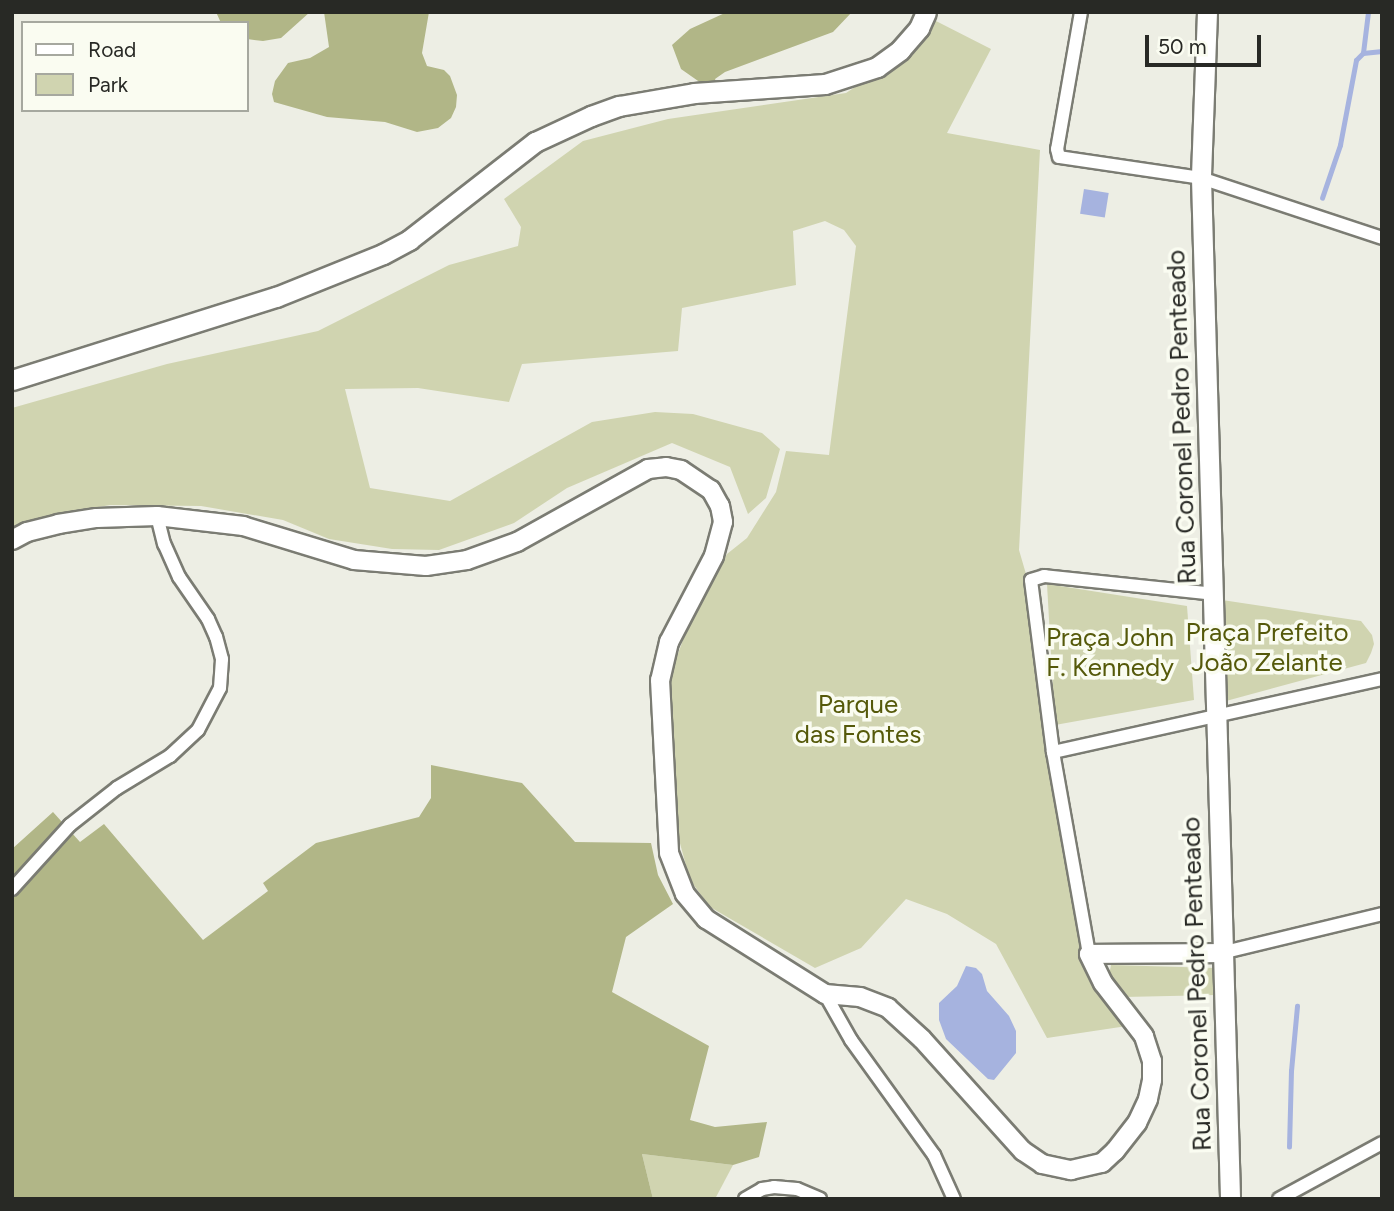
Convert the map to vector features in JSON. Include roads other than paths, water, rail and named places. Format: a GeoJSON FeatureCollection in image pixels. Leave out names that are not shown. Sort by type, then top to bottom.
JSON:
{"type":"FeatureCollection","features":[{"type":"Feature","properties":{"kind":"main road"},"geometry":{"type":"LineString","coordinates":[[12,380],[276,297],[374,258],[409,240],[535,142],[610,110],[694,93],[825,84],[877,67],[900,50],[919,28],[926,12]]}},
{"type":"Feature","properties":{"kind":"main road","name":"Rua Coronel Pedro Penteado"},"geometry":{"type":"LineString","coordinates":[[1207,12],[1201,178],[1230,1199]]}},
{"type":"Feature","properties":{"kind":"street"},"geometry":{"type":"LineString","coordinates":[[1081,12],[1057,149],[1063,160],[1201,178],[1382,238]]}},
{"type":"Feature","properties":{"kind":"street"},"geometry":{"type":"LineString","coordinates":[[12,540],[58,524],[97,518],[157,516],[243,526],[354,560],[426,566],[467,560],[517,542],[648,469],[666,467],[697,478],[711,490],[720,506],[723,522],[714,556],[677,625],[663,664],[660,700],[669,853],[685,894],[706,919],[825,994],[860,997],[888,1008],[922,1039],[1023,1151],[1042,1164],[1058,1169],[1086,1168],[1102,1163],[1137,1123],[1148,1099],[1152,1061],[1144,1036],[1103,983],[1089,954],[1053,752],[1031,583],[1034,576],[1044,576],[1214,594]]}},
{"type":"Feature","properties":{"kind":"street"},"geometry":{"type":"LineString","coordinates":[[12,889],[70,825],[117,788],[170,755],[198,730],[220,688],[222,659],[216,637],[208,619],[180,577],[164,544],[157,516]]}},
{"type":"Feature","properties":{"kind":"street"},"geometry":{"type":"LineString","coordinates":[[1053,752],[1382,679]]}},
{"type":"Feature","properties":{"kind":"street"},"geometry":{"type":"LineString","coordinates":[[1089,954],[1221,953],[1382,914]]}},
{"type":"Feature","properties":{"kind":"street"},"geometry":{"type":"LineString","coordinates":[[825,994],[851,1040],[934,1155],[954,1199]]}},
{"type":"Feature","properties":{"kind":"street"},"geometry":{"type":"LineString","coordinates":[[1279,1199],[1382,1143]]}},
{"type":"Feature","properties":{"kind":"street"},"geometry":{"type":"LineString","coordinates":[[746,1197],[775,1187],[797,1189],[820,1199]]}},
{"type":"Feature","properties":{"kind":"water"},"geometry":{"type":"Polygon","coordinates":[[[1084,189],[1109,193],[1105,218],[1080,214],[1084,189]]]}},
{"type":"Feature","properties":{"kind":"water"},"geometry":{"type":"Polygon","coordinates":[[[966,966],[976,968],[982,974],[987,991],[1009,1016],[1016,1031],[1016,1053],[994,1080],[988,1079],[946,1039],[939,1020],[939,1003],[957,986],[966,966]]]}},
{"type":"Feature","properties":{"kind":"waterway"},"geometry":{"type":"LineString","coordinates":[[1363,53],[1368,12]]}},
{"type":"Feature","properties":{"kind":"waterway"},"geometry":{"type":"LineString","coordinates":[[1322,198],[1340,145],[1356,60],[1363,53],[1382,51]]}},
{"type":"Feature","properties":{"kind":"waterway"},"geometry":{"type":"LineString","coordinates":[[1289,1147],[1291,1071],[1297,1006]]}},
{"type":"Feature","properties":{"kind":"park label","name":"Praça Prefeito João Zelante"},"geometry":{"type":"Point","coordinates":[1267,648]}},
{"type":"Feature","properties":{"kind":"park label","name":"Praça John F. Kennedy"},"geometry":{"type":"Point","coordinates":[1110,653]}},
{"type":"Feature","properties":{"kind":"park label","name":"Parque das Fontes"},"geometry":{"type":"Point","coordinates":[858,720]}}]}
